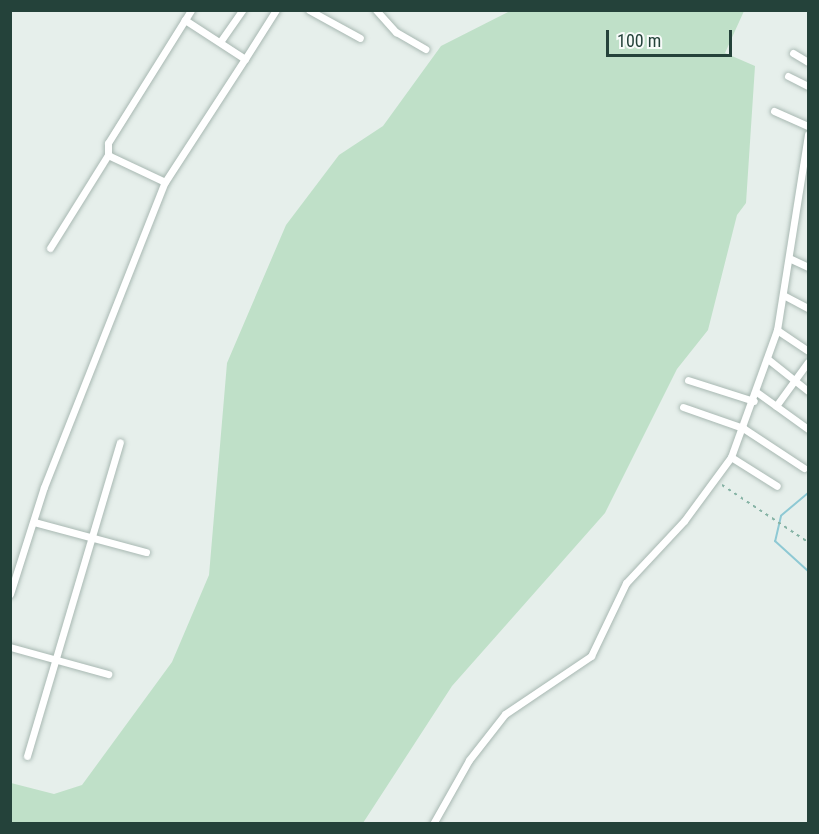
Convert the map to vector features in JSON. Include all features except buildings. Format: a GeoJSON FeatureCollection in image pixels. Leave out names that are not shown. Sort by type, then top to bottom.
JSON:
{"type":"FeatureCollection","features":[{"type":"Feature","properties":{"kind":"street"},"geometry":{"type":"LineString","coordinates":[[50,248],[108,155],[108,143],[191,10]]}},
{"type":"Feature","properties":{"kind":"street"},"geometry":{"type":"LineString","coordinates":[[220,42],[242,10]]}},
{"type":"Feature","properties":{"kind":"street"},"geometry":{"type":"LineString","coordinates":[[10,594],[34,522],[165,182],[276,10]]}},
{"type":"Feature","properties":{"kind":"street"},"geometry":{"type":"LineString","coordinates":[[309,10],[360,38]]}},
{"type":"Feature","properties":{"kind":"street"},"geometry":{"type":"LineString","coordinates":[[376,10],[396,32],[426,49]]}},
{"type":"Feature","properties":{"kind":"street"},"geometry":{"type":"LineString","coordinates":[[185,20],[245,59]]}},
{"type":"Feature","properties":{"kind":"street"},"geometry":{"type":"LineString","coordinates":[[793,53],[808,62]]}},
{"type":"Feature","properties":{"kind":"street"},"geometry":{"type":"LineString","coordinates":[[788,76],[808,86]]}},
{"type":"Feature","properties":{"kind":"street"},"geometry":{"type":"LineString","coordinates":[[774,111],[808,126]]}},
{"type":"Feature","properties":{"kind":"street"},"geometry":{"type":"LineString","coordinates":[[433,824],[469,760],[505,714],[591,656],[626,583],[716,481],[731,456],[758,393],[777,330],[801,198],[808,134]]}},
{"type":"Feature","properties":{"kind":"street"},"geometry":{"type":"LineString","coordinates":[[108,155],[165,182]]}},
{"type":"Feature","properties":{"kind":"street"},"geometry":{"type":"LineString","coordinates":[[801,198],[808,190]]}},
{"type":"Feature","properties":{"kind":"street"},"geometry":{"type":"LineString","coordinates":[[791,259],[808,267]]}},
{"type":"Feature","properties":{"kind":"street"},"geometry":{"type":"LineString","coordinates":[[784,296],[808,308]]}},
{"type":"Feature","properties":{"kind":"street"},"geometry":{"type":"LineString","coordinates":[[777,330],[808,351]]}},
{"type":"Feature","properties":{"kind":"street"},"geometry":{"type":"LineString","coordinates":[[769,360],[808,391]]}},
{"type":"Feature","properties":{"kind":"street"},"geometry":{"type":"LineString","coordinates":[[776,406],[808,362]]}},
{"type":"Feature","properties":{"kind":"street"},"geometry":{"type":"LineString","coordinates":[[688,380],[754,401]]}},
{"type":"Feature","properties":{"kind":"street"},"geometry":{"type":"LineString","coordinates":[[758,393],[808,429]]}},
{"type":"Feature","properties":{"kind":"street"},"geometry":{"type":"LineString","coordinates":[[683,407],[743,428],[804,468]]}},
{"type":"Feature","properties":{"kind":"street"},"geometry":{"type":"LineString","coordinates":[[27,756],[120,443]]}},
{"type":"Feature","properties":{"kind":"street"},"geometry":{"type":"LineString","coordinates":[[731,456],[777,486]]}},
{"type":"Feature","properties":{"kind":"street"},"geometry":{"type":"LineString","coordinates":[[34,522],[146,552]]}},
{"type":"Feature","properties":{"kind":"street"},"geometry":{"type":"LineString","coordinates":[[10,647],[108,674]]}},
{"type":"Feature","properties":{"kind":"path"},"geometry":{"type":"LineString","coordinates":[[716,481],[808,542]]}},
{"type":"Feature","properties":{"kind":"green space"},"geometry":{"type":"Polygon","coordinates":[[[512,10],[744,11],[725,53],[755,66],[746,203],[737,215],[708,330],[677,369],[605,513],[452,686],[363,823],[11,823],[11,783],[54,794],[82,785],[172,662],[209,575],[227,363],[286,225],[339,155],[383,126],[441,46],[512,10]]]}},
{"type":"Feature","properties":{"kind":"waterway"},"geometry":{"type":"LineString","coordinates":[[808,493],[781,516],[775,541],[808,571]]}}]}
